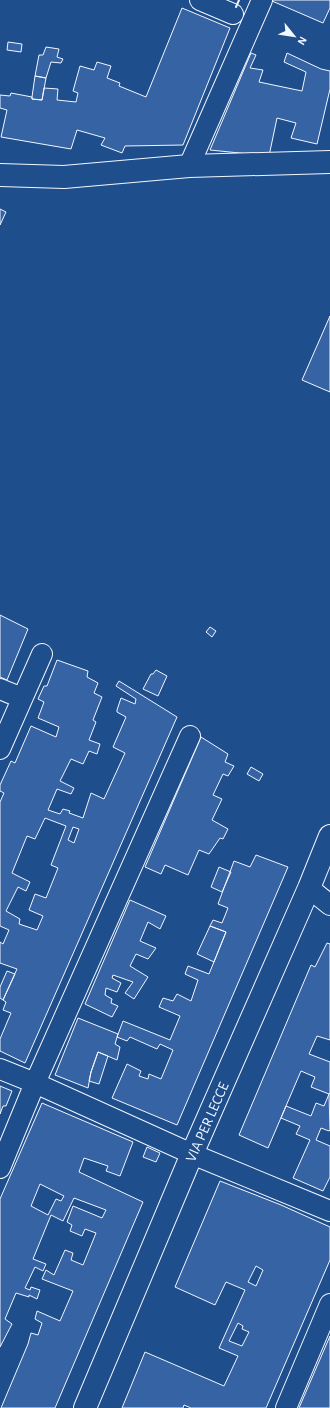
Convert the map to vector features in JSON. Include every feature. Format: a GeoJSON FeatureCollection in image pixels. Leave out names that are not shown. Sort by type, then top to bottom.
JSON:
{"type":"FeatureCollection","features":[{"type":"Feature","properties":{"kind":"street"},"geometry":{"type":"LineString","coordinates":[[200,0],[233,14]]}},
{"type":"Feature","properties":{"kind":"street"},"geometry":{"type":"LineString","coordinates":[[189,166],[262,0]]}},
{"type":"Feature","properties":{"kind":"street"},"geometry":{"type":"LineString","coordinates":[[0,175],[64,177],[189,166],[330,162]]}},
{"type":"Feature","properties":{"kind":"street"},"geometry":{"type":"LineString","coordinates":[[0,749],[42,654]]}},
{"type":"Feature","properties":{"kind":"street"},"geometry":{"type":"LineString","coordinates":[[0,689],[22,698]]}},
{"type":"Feature","properties":{"kind":"street"},"geometry":{"type":"LineString","coordinates":[[0,1168],[35,1083],[190,736]]}},
{"type":"Feature","properties":{"kind":"street","name":"VIA PER LECCE"},"geometry":{"type":"LineString","coordinates":[[85,1408],[192,1154],[309,888],[330,836]]}},
{"type":"Feature","properties":{"kind":"street"},"geometry":{"type":"LineString","coordinates":[[309,888],[330,905]]}},
{"type":"Feature","properties":{"kind":"street"},"geometry":{"type":"LineString","coordinates":[[0,1069],[35,1083],[192,1154],[330,1211]]}},
{"type":"Feature","properties":{"kind":"street"},"geometry":{"type":"LineString","coordinates":[[286,1408],[330,1304]]}},
{"type":"Feature","properties":{"kind":"building"},"geometry":{"type":"Polygon","coordinates":[[[272,0],[330,0],[330,8],[323,23],[272,0]]]}},
{"type":"Feature","properties":{"kind":"building"},"geometry":{"type":"Polygon","coordinates":[[[182,8],[230,28],[183,145],[125,146],[122,153],[101,145],[105,138],[77,130],[71,149],[1,137],[7,110],[0,108],[0,95],[10,96],[11,93],[32,97],[32,99],[42,100],[44,88],[58,89],[57,100],[76,102],[78,93],[73,91],[80,66],[94,70],[97,62],[111,66],[107,78],[120,83],[119,86],[146,97],[182,8]]]}},
{"type":"Feature","properties":{"kind":"building"},"geometry":{"type":"Polygon","coordinates":[[[8,42],[22,44],[21,52],[7,50],[8,42]]]}},
{"type":"Feature","properties":{"kind":"building"},"geometry":{"type":"Polygon","coordinates":[[[46,47],[59,49],[57,57],[63,59],[61,63],[51,62],[46,78],[35,76],[39,55],[43,55],[46,47]]]}},
{"type":"Feature","properties":{"kind":"building"},"geometry":{"type":"Polygon","coordinates":[[[251,53],[256,55],[250,68],[263,70],[259,82],[302,91],[306,72],[284,62],[287,53],[321,69],[330,71],[330,89],[317,144],[291,138],[296,123],[277,118],[269,156],[210,150],[251,53]]]}},
{"type":"Feature","properties":{"kind":"building"},"geometry":{"type":"Polygon","coordinates":[[[35,76],[46,78],[42,100],[32,99],[35,76]]]}},
{"type":"Feature","properties":{"kind":"building"},"geometry":{"type":"Polygon","coordinates":[[[0,209],[6,212],[0,225],[0,209]]]}},
{"type":"Feature","properties":{"kind":"building"},"geometry":{"type":"Polygon","coordinates":[[[330,316],[330,392],[302,380],[330,316]]]}},
{"type":"Feature","properties":{"kind":"building"},"geometry":{"type":"Polygon","coordinates":[[[0,615],[28,629],[7,680],[0,677],[0,615]]]}},
{"type":"Feature","properties":{"kind":"building"},"geometry":{"type":"Polygon","coordinates":[[[210,627],[216,631],[212,637],[206,632],[210,627]]]}},
{"type":"Feature","properties":{"kind":"building"},"geometry":{"type":"Polygon","coordinates":[[[57,660],[88,671],[87,677],[98,683],[94,693],[102,697],[93,720],[96,722],[89,740],[100,744],[97,754],[89,751],[83,764],[71,759],[60,781],[74,788],[71,794],[57,789],[48,810],[60,814],[63,809],[83,818],[91,793],[104,799],[125,753],[113,747],[126,717],[117,712],[117,710],[121,698],[135,704],[136,699],[116,686],[119,681],[177,717],[25,1063],[0,1051],[0,1039],[11,1013],[3,1010],[6,1002],[3,1000],[17,969],[0,963],[0,942],[3,944],[9,930],[0,926],[0,802],[4,793],[0,791],[0,785],[11,761],[15,763],[31,726],[56,737],[59,727],[38,718],[44,702],[38,699],[44,686],[47,686],[57,660]],[[45,818],[35,839],[27,836],[12,873],[30,882],[26,891],[18,887],[6,911],[20,919],[19,924],[37,930],[43,916],[29,910],[35,894],[46,898],[58,868],[51,865],[66,826],[45,818]],[[73,827],[68,840],[74,843],[79,829],[73,827]]]}},
{"type":"Feature","properties":{"kind":"building"},"geometry":{"type":"Polygon","coordinates":[[[156,670],[167,676],[158,696],[143,689],[151,674],[153,674],[156,670]]]}},
{"type":"Feature","properties":{"kind":"building"},"geometry":{"type":"Polygon","coordinates":[[[201,737],[228,754],[225,762],[234,766],[228,776],[223,774],[213,795],[222,799],[212,820],[228,829],[223,839],[220,838],[209,854],[199,850],[188,875],[165,865],[161,874],[145,867],[201,737]]]}},
{"type":"Feature","properties":{"kind":"building"},"geometry":{"type":"Polygon","coordinates":[[[251,767],[263,774],[259,781],[247,774],[251,767]]]}},
{"type":"Feature","properties":{"kind":"building"},"geometry":{"type":"Polygon","coordinates":[[[256,855],[288,867],[177,1125],[112,1098],[127,1064],[141,1071],[139,1076],[148,1079],[149,1074],[161,1079],[173,1050],[160,1044],[157,1049],[130,1037],[127,1041],[117,1037],[123,1021],[170,1040],[180,1016],[159,1007],[163,998],[173,1001],[177,994],[191,1001],[198,980],[185,974],[188,966],[209,974],[226,932],[210,926],[213,920],[222,923],[228,908],[218,904],[234,861],[250,867],[256,855]]]}},
{"type":"Feature","properties":{"kind":"building"},"geometry":{"type":"Polygon","coordinates":[[[219,867],[231,872],[222,892],[211,887],[219,867]]]}},
{"type":"Feature","properties":{"kind":"building"},"geometry":{"type":"Polygon","coordinates":[[[130,900],[166,916],[160,929],[148,922],[140,941],[156,948],[148,959],[136,954],[130,966],[148,977],[134,999],[125,993],[133,982],[113,975],[112,978],[121,983],[117,992],[106,988],[105,995],[112,999],[111,1003],[118,1006],[112,1017],[85,1004],[130,900]]]}},
{"type":"Feature","properties":{"kind":"building"},"geometry":{"type":"Polygon","coordinates":[[[210,926],[226,932],[214,962],[197,954],[210,926]]]}},
{"type":"Feature","properties":{"kind":"building"},"geometry":{"type":"Polygon","coordinates":[[[327,943],[330,944],[330,1040],[317,1036],[309,1054],[330,1062],[330,1093],[329,1094],[311,1087],[315,1077],[301,1071],[268,1148],[239,1135],[311,965],[315,967],[327,943]]]}},
{"type":"Feature","properties":{"kind":"building"},"geometry":{"type":"Polygon","coordinates":[[[7,971],[15,974],[3,1000],[0,998],[0,987],[7,971]]]}},
{"type":"Feature","properties":{"kind":"building"},"geometry":{"type":"Polygon","coordinates":[[[78,1018],[118,1034],[115,1044],[120,1047],[117,1060],[98,1052],[91,1072],[88,1088],[55,1075],[78,1018]]]}},
{"type":"Feature","properties":{"kind":"building"},"geometry":{"type":"Polygon","coordinates":[[[98,1052],[108,1056],[99,1084],[89,1081],[98,1052]]]}},
{"type":"Feature","properties":{"kind":"building"},"geometry":{"type":"Polygon","coordinates":[[[0,1086],[12,1091],[6,1106],[3,1106],[0,1114],[0,1086]]]}},
{"type":"Feature","properties":{"kind":"building"},"geometry":{"type":"Polygon","coordinates":[[[329,1094],[330,1130],[321,1128],[316,1140],[330,1146],[330,1177],[323,1191],[293,1178],[310,1140],[296,1134],[300,1126],[281,1118],[286,1106],[311,1116],[316,1103],[324,1106],[329,1094]]]}},
{"type":"Feature","properties":{"kind":"building"},"geometry":{"type":"Polygon","coordinates":[[[42,1103],[133,1142],[120,1176],[106,1171],[108,1166],[84,1158],[79,1172],[143,1202],[55,1408],[1,1408],[28,1344],[31,1333],[38,1335],[42,1323],[35,1319],[37,1311],[60,1321],[73,1291],[42,1279],[46,1270],[54,1275],[65,1250],[73,1253],[71,1260],[83,1265],[96,1233],[85,1229],[82,1236],[70,1231],[72,1225],[67,1222],[73,1206],[102,1218],[106,1210],[74,1198],[63,1221],[51,1215],[33,1259],[46,1264],[43,1271],[35,1267],[25,1288],[30,1290],[31,1287],[40,1290],[37,1299],[29,1295],[29,1297],[16,1293],[5,1319],[12,1324],[0,1347],[0,1199],[42,1103]],[[40,1184],[31,1206],[48,1215],[56,1199],[61,1201],[64,1196],[40,1184]]]}},
{"type":"Feature","properties":{"kind":"building"},"geometry":{"type":"Polygon","coordinates":[[[147,1147],[160,1153],[156,1162],[143,1157],[147,1147]]]}},
{"type":"Feature","properties":{"kind":"building"},"geometry":{"type":"Polygon","coordinates":[[[220,1181],[281,1205],[330,1227],[330,1260],[266,1408],[191,1408],[184,1405],[183,1408],[122,1408],[145,1352],[224,1386],[238,1356],[219,1348],[245,1290],[226,1282],[215,1305],[175,1287],[220,1181]],[[256,1266],[248,1282],[256,1286],[263,1270],[256,1266]],[[238,1323],[229,1341],[242,1346],[249,1332],[242,1329],[243,1326],[238,1323]]]}},
{"type":"Feature","properties":{"kind":"building"},"geometry":{"type":"Polygon","coordinates":[[[330,1336],[330,1408],[299,1408],[330,1336]]]}},
{"type":"Feature","properties":{"kind":"wall"},"geometry":{"type":"LineString","coordinates":[[236,7],[239,0]]}}]}
